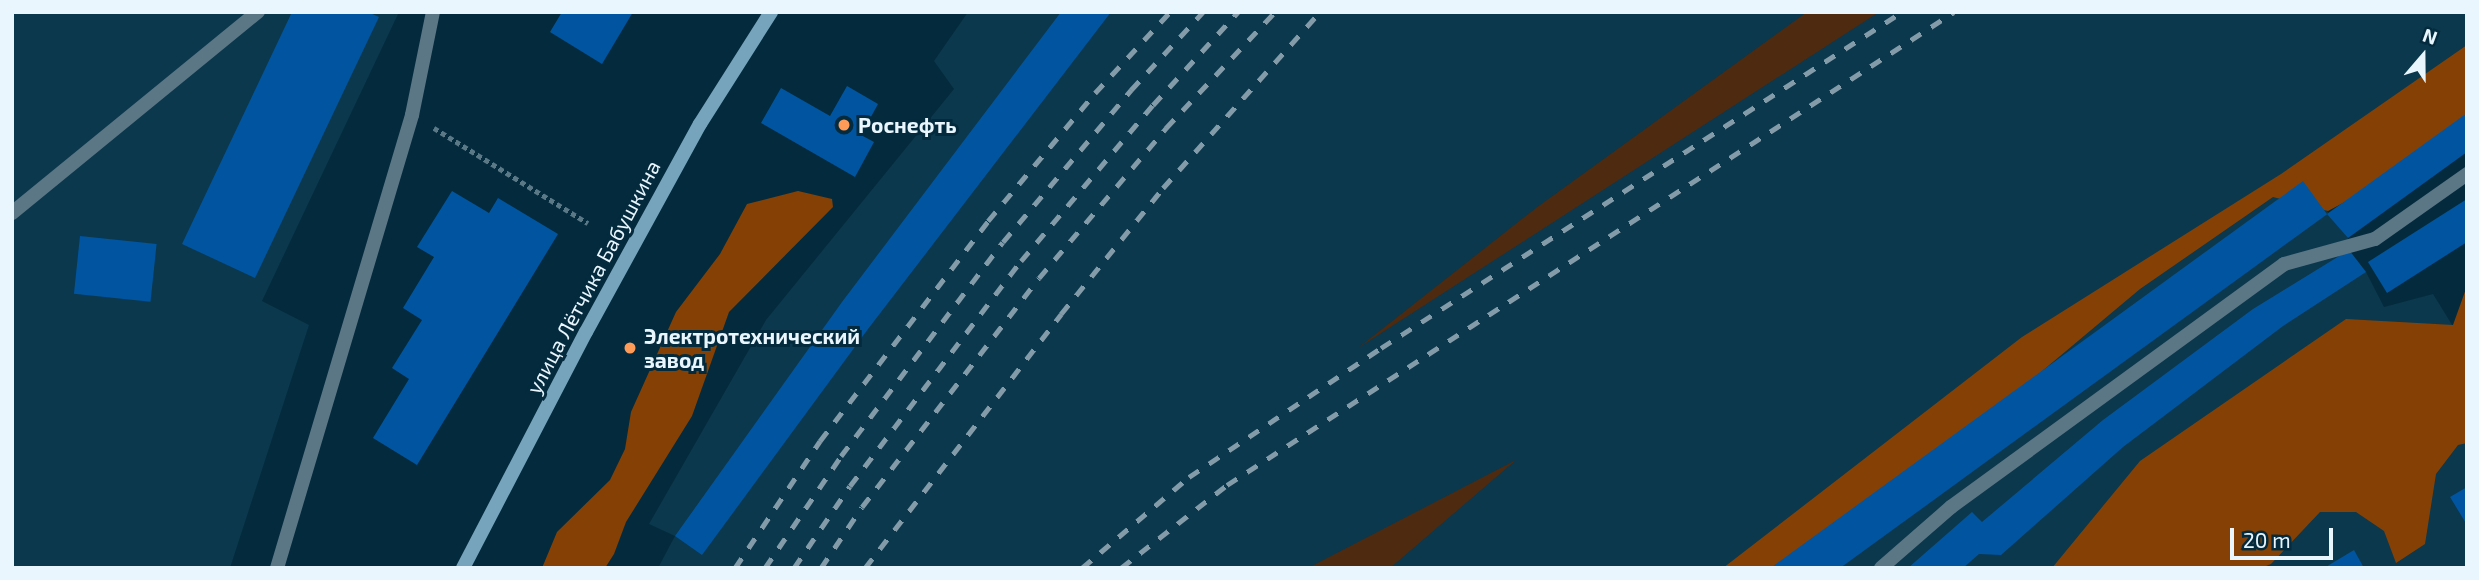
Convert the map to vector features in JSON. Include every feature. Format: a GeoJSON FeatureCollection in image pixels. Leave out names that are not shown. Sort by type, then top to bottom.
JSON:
{"type":"FeatureCollection","features":[{"type":"Feature","properties":{"kind":"main road","name":"улица Лётчика Бабушкина"},"geometry":{"type":"LineString","coordinates":[[463,568],[586,332],[700,124],[771,12]]}},
{"type":"Feature","properties":{"kind":"lane"},"geometry":{"type":"LineString","coordinates":[[12,213],[258,12]]}},
{"type":"Feature","properties":{"kind":"lane"},"geometry":{"type":"LineString","coordinates":[[277,568],[412,115],[433,12]]}},
{"type":"Feature","properties":{"kind":"lane"},"geometry":{"type":"LineString","coordinates":[[1881,568],[1951,507],[2284,264],[2375,239],[2467,174]]}},
{"type":"Feature","properties":{"kind":"path"},"geometry":{"type":"LineString","coordinates":[[412,115],[588,223]]}},
{"type":"Feature","properties":{"kind":"shaded area"},"geometry":{"type":"Polygon","coordinates":[[[12,12],[399,12],[262,301],[309,325],[230,568],[12,568],[12,12]]]}},
{"type":"Feature","properties":{"kind":"shaded area"},"geometry":{"type":"Polygon","coordinates":[[[968,12],[2467,12],[2467,74],[2304,181],[2348,238],[2349,250],[2366,272],[2384,307],[2433,294],[2467,349],[2467,568],[658,568],[675,536],[649,524],[766,320],[954,89],[934,61],[968,12]]]}},
{"type":"Feature","properties":{"kind":"shaded area"},"geometry":{"type":"Polygon","coordinates":[[[1807,12],[1879,12],[1358,348],[1536,208],[1807,12]]]}},
{"type":"Feature","properties":{"kind":"shaded area"},"geometry":{"type":"Polygon","coordinates":[[[2467,45],[2467,118],[2384,181],[2328,211],[2273,197],[2140,289],[1807,568],[1723,568],[2022,337],[2281,174],[2467,45]]]}},
{"type":"Feature","properties":{"kind":"shaded area"},"geometry":{"type":"Polygon","coordinates":[[[798,191],[832,199],[833,207],[729,312],[692,416],[626,522],[614,554],[605,568],[542,568],[557,532],[610,480],[625,449],[631,412],[676,312],[720,254],[747,204],[798,191]]]}},
{"type":"Feature","properties":{"kind":"shaded area"},"geometry":{"type":"Polygon","coordinates":[[[2467,286],[2467,443],[2458,445],[2436,474],[2425,544],[2396,563],[2384,531],[2356,512],[2320,512],[2271,564],[2261,568],[2052,568],[2140,461],[2346,319],[2453,325],[2467,286]]]}},
{"type":"Feature","properties":{"kind":"shaded area"},"geometry":{"type":"Polygon","coordinates":[[[1516,460],[1390,568],[1308,568],[1516,460]]]}},
{"type":"Feature","properties":{"kind":"building"},"geometry":{"type":"Polygon","coordinates":[[[292,12],[368,12],[379,17],[255,278],[182,244],[292,12]]]}},
{"type":"Feature","properties":{"kind":"building"},"geometry":{"type":"Polygon","coordinates":[[[562,12],[633,12],[602,64],[550,32],[562,12]]]}},
{"type":"Feature","properties":{"kind":"building"},"geometry":{"type":"Polygon","coordinates":[[[1061,12],[1111,12],[868,329],[702,555],[675,536],[842,302],[1061,12]]]}},
{"type":"Feature","properties":{"kind":"building"},"geometry":{"type":"Polygon","coordinates":[[[847,86],[878,104],[861,135],[874,142],[855,177],[761,123],[781,88],[830,116],[847,86]]]}},
{"type":"Feature","properties":{"kind":"building"},"geometry":{"type":"Polygon","coordinates":[[[2467,113],[2467,152],[2348,238],[2327,214],[2467,113]]]}},
{"type":"Feature","properties":{"kind":"building"},"geometry":{"type":"Polygon","coordinates":[[[2303,181],[2327,214],[1840,568],[1773,566],[2303,181]]]}},
{"type":"Feature","properties":{"kind":"building"},"geometry":{"type":"Polygon","coordinates":[[[452,191],[489,213],[498,198],[558,234],[417,465],[373,438],[409,379],[392,368],[422,320],[403,308],[434,257],[417,247],[452,191]]]}},
{"type":"Feature","properties":{"kind":"building"},"geometry":{"type":"Polygon","coordinates":[[[2467,199],[2467,242],[2387,293],[2368,262],[2467,199]]]}},
{"type":"Feature","properties":{"kind":"building"},"geometry":{"type":"Polygon","coordinates":[[[80,236],[157,244],[151,302],[74,294],[80,236]]]}},
{"type":"Feature","properties":{"kind":"building"},"geometry":{"type":"Polygon","coordinates":[[[2349,250],[2366,272],[2283,326],[2123,447],[2001,555],[1979,554],[1963,568],[1908,568],[1972,512],[1982,522],[2103,420],[2253,309],[2349,250]]]}},
{"type":"Feature","properties":{"kind":"building"},"geometry":{"type":"Polygon","coordinates":[[[2467,487],[2467,525],[2450,497],[2467,487]]]}},
{"type":"Feature","properties":{"kind":"building"},"geometry":{"type":"Polygon","coordinates":[[[2354,550],[2364,568],[2324,568],[2354,550]]]}},
{"type":"Feature","properties":{"kind":"railway"},"geometry":{"type":"LineString","coordinates":[[735,568],[820,441],[988,221],[1095,93],[1170,12]]}},
{"type":"Feature","properties":{"kind":"railway"},"geometry":{"type":"LineString","coordinates":[[765,568],[841,456],[1003,242],[1131,90],[1203,12]]}},
{"type":"Feature","properties":{"kind":"railway"},"geometry":{"type":"LineString","coordinates":[[794,568],[850,486],[1021,261],[1153,105],[1238,12]]}},
{"type":"Feature","properties":{"kind":"railway"},"geometry":{"type":"LineString","coordinates":[[821,568],[862,507],[1039,278],[1166,128],[1275,12]]}},
{"type":"Feature","properties":{"kind":"railway"},"geometry":{"type":"LineString","coordinates":[[865,568],[1061,314],[1163,188],[1320,12]]}},
{"type":"Feature","properties":{"kind":"railway"},"geometry":{"type":"LineString","coordinates":[[1082,568],[1189,477],[1381,348],[1902,12]]}},
{"type":"Feature","properties":{"kind":"railway"},"geometry":{"type":"LineString","coordinates":[[1121,568],[1227,485],[1954,12]]}},
{"type":"Feature","properties":{"kind":"place","name":"Роснефть"},"geometry":{"type":"Point","coordinates":[844,125]}},
{"type":"Feature","properties":{"kind":"place","name":"Электротехнический завод"},"geometry":{"type":"Point","coordinates":[630,348]}}]}
